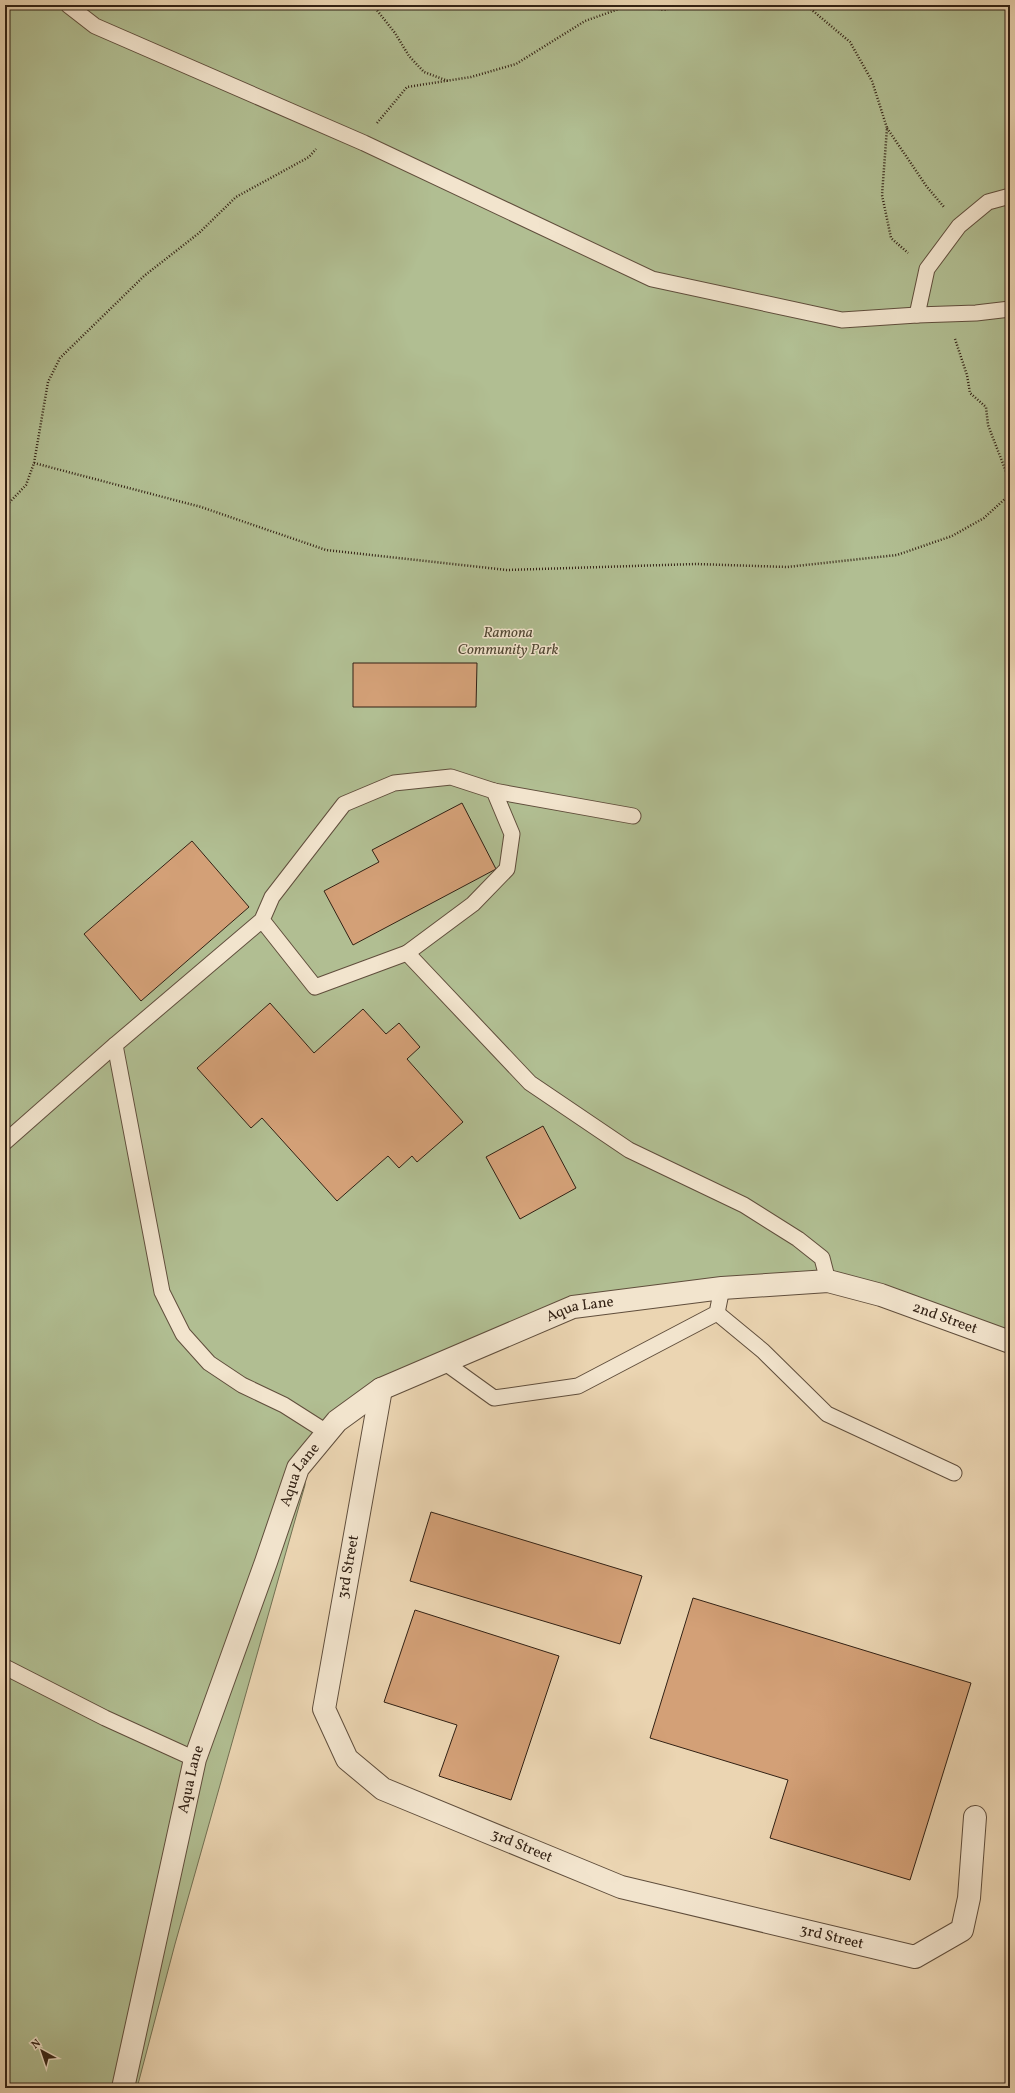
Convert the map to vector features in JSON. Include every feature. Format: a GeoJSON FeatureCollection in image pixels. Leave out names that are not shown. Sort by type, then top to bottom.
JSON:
{"type":"FeatureCollection","features":[{"type":"Feature","properties":{"kind":"street","name":"Aqua Lane"},"geometry":{"type":"LineString","coordinates":[[123,2088],[195,1759],[298,1468],[337,1421],[381,1389],[573,1307],[722,1288],[828,1281],[880,1295]]}},
{"type":"Feature","properties":{"kind":"street","name":"2nd Street"},"geometry":{"type":"LineString","coordinates":[[880,1295],[1010,1342]]}},
{"type":"Feature","properties":{"kind":"street","name":"3rd Street"},"geometry":{"type":"LineString","coordinates":[[381,1389],[324,1709],[347,1758],[383,1789],[621,1887],[915,1957],[962,1930],[969,1898],[975,1817]]}},
{"type":"Feature","properties":{"kind":"lane"},"geometry":{"type":"LineString","coordinates":[[68,5],[95,26],[332,129],[652,279],[842,320],[1010,309]]}},
{"type":"Feature","properties":{"kind":"lane"},"geometry":{"type":"LineString","coordinates":[[916,315],[928,269],[959,226],[988,202],[1010,196]]}},
{"type":"Feature","properties":{"kind":"lane"},"geometry":{"type":"LineString","coordinates":[[5,1142],[115,1045],[262,920],[272,897],[344,804],[394,783],[451,777],[494,791],[633,816]]}},
{"type":"Feature","properties":{"kind":"lane"},"geometry":{"type":"LineString","coordinates":[[262,920],[315,987],[407,953],[473,904],[507,869],[512,834],[494,791]]}},
{"type":"Feature","properties":{"kind":"lane"},"geometry":{"type":"LineString","coordinates":[[407,953],[530,1083],[630,1150],[744,1205],[798,1238],[822,1258],[828,1281]]}},
{"type":"Feature","properties":{"kind":"lane"},"geometry":{"type":"LineString","coordinates":[[115,1045],[162,1292],[183,1334],[209,1363],[222,1372],[242,1385],[284,1405],[328,1433]]}},
{"type":"Feature","properties":{"kind":"lane"},"geometry":{"type":"LineString","coordinates":[[717,1313],[722,1288]]}},
{"type":"Feature","properties":{"kind":"lane"},"geometry":{"type":"LineString","coordinates":[[444,1362],[494,1398],[578,1386],[717,1313]]}},
{"type":"Feature","properties":{"kind":"lane"},"geometry":{"type":"LineString","coordinates":[[717,1313],[763,1351],[827,1414],[954,1473]]}},
{"type":"Feature","properties":{"kind":"lane"},"geometry":{"type":"LineString","coordinates":[[5,1666],[105,1718],[195,1759]]}},
{"type":"Feature","properties":{"kind":"path"},"geometry":{"type":"LineString","coordinates":[[375,5],[376,9],[395,33],[409,56],[424,72],[449,81]]}},
{"type":"Feature","properties":{"kind":"path"},"geometry":{"type":"LineString","coordinates":[[356,140],[372,128],[407,87],[471,77],[516,64],[585,21],[630,5]]}},
{"type":"Feature","properties":{"kind":"path"},"geometry":{"type":"LineString","coordinates":[[641,5],[664,10],[681,5]]}},
{"type":"Feature","properties":{"kind":"path"},"geometry":{"type":"LineString","coordinates":[[806,5],[850,42],[872,81],[887,128],[927,187],[959,226]]}},
{"type":"Feature","properties":{"kind":"path"},"geometry":{"type":"LineString","coordinates":[[887,128],[882,195],[890,238],[928,269]]}},
{"type":"Feature","properties":{"kind":"path"},"geometry":{"type":"LineString","coordinates":[[5,507],[26,485],[34,463],[48,382],[60,358],[144,276],[199,233],[236,197],[309,157],[332,129]]}},
{"type":"Feature","properties":{"kind":"path"},"geometry":{"type":"LineString","coordinates":[[950,314],[956,344],[967,375],[970,394],[986,407],[988,425],[1010,482]]}},
{"type":"Feature","properties":{"kind":"path"},"geometry":{"type":"LineString","coordinates":[[34,463],[201,507],[326,550],[507,570],[696,564],[786,567],[897,555],[952,536],[984,518],[1007,497],[1010,491]]}},
{"type":"Feature","properties":{"kind":"green space","name":"Ramona Community Park"},"geometry":{"type":"Polygon","coordinates":[[[5,5],[1010,5],[1010,1338],[832,1280],[613,1298],[369,1396],[305,1475],[305,1485],[175,1944],[137,2088],[5,2088],[5,5]]]}},
{"type":"Feature","properties":{"kind":"building"},"geometry":{"type":"Polygon","coordinates":[[[353,663],[477,663],[476,707],[353,707],[353,663]]]}},
{"type":"Feature","properties":{"kind":"building"},"geometry":{"type":"Polygon","coordinates":[[[462,803],[496,869],[353,945],[324,891],[379,862],[372,850],[462,803]]]}},
{"type":"Feature","properties":{"kind":"building"},"geometry":{"type":"Polygon","coordinates":[[[192,841],[249,907],[141,1001],[84,934],[192,841]]]}},
{"type":"Feature","properties":{"kind":"building"},"geometry":{"type":"Polygon","coordinates":[[[270,1003],[314,1053],[363,1009],[386,1034],[399,1023],[420,1047],[407,1059],[463,1122],[417,1162],[412,1156],[399,1168],[388,1156],[337,1201],[262,1118],[251,1128],[197,1068],[270,1003]]]}},
{"type":"Feature","properties":{"kind":"building"},"geometry":{"type":"Polygon","coordinates":[[[543,1126],[576,1188],[520,1219],[486,1157],[543,1126]]]}},
{"type":"Feature","properties":{"kind":"building"},"geometry":{"type":"Polygon","coordinates":[[[431,1512],[642,1576],[620,1644],[410,1581],[431,1512]]]}},
{"type":"Feature","properties":{"kind":"building"},"geometry":{"type":"Polygon","coordinates":[[[693,1598],[971,1683],[910,1880],[770,1838],[788,1780],[650,1738],[693,1598]]]}},
{"type":"Feature","properties":{"kind":"building"},"geometry":{"type":"Polygon","coordinates":[[[415,1610],[559,1656],[511,1800],[439,1776],[457,1725],[384,1702],[415,1610]]]}}]}
